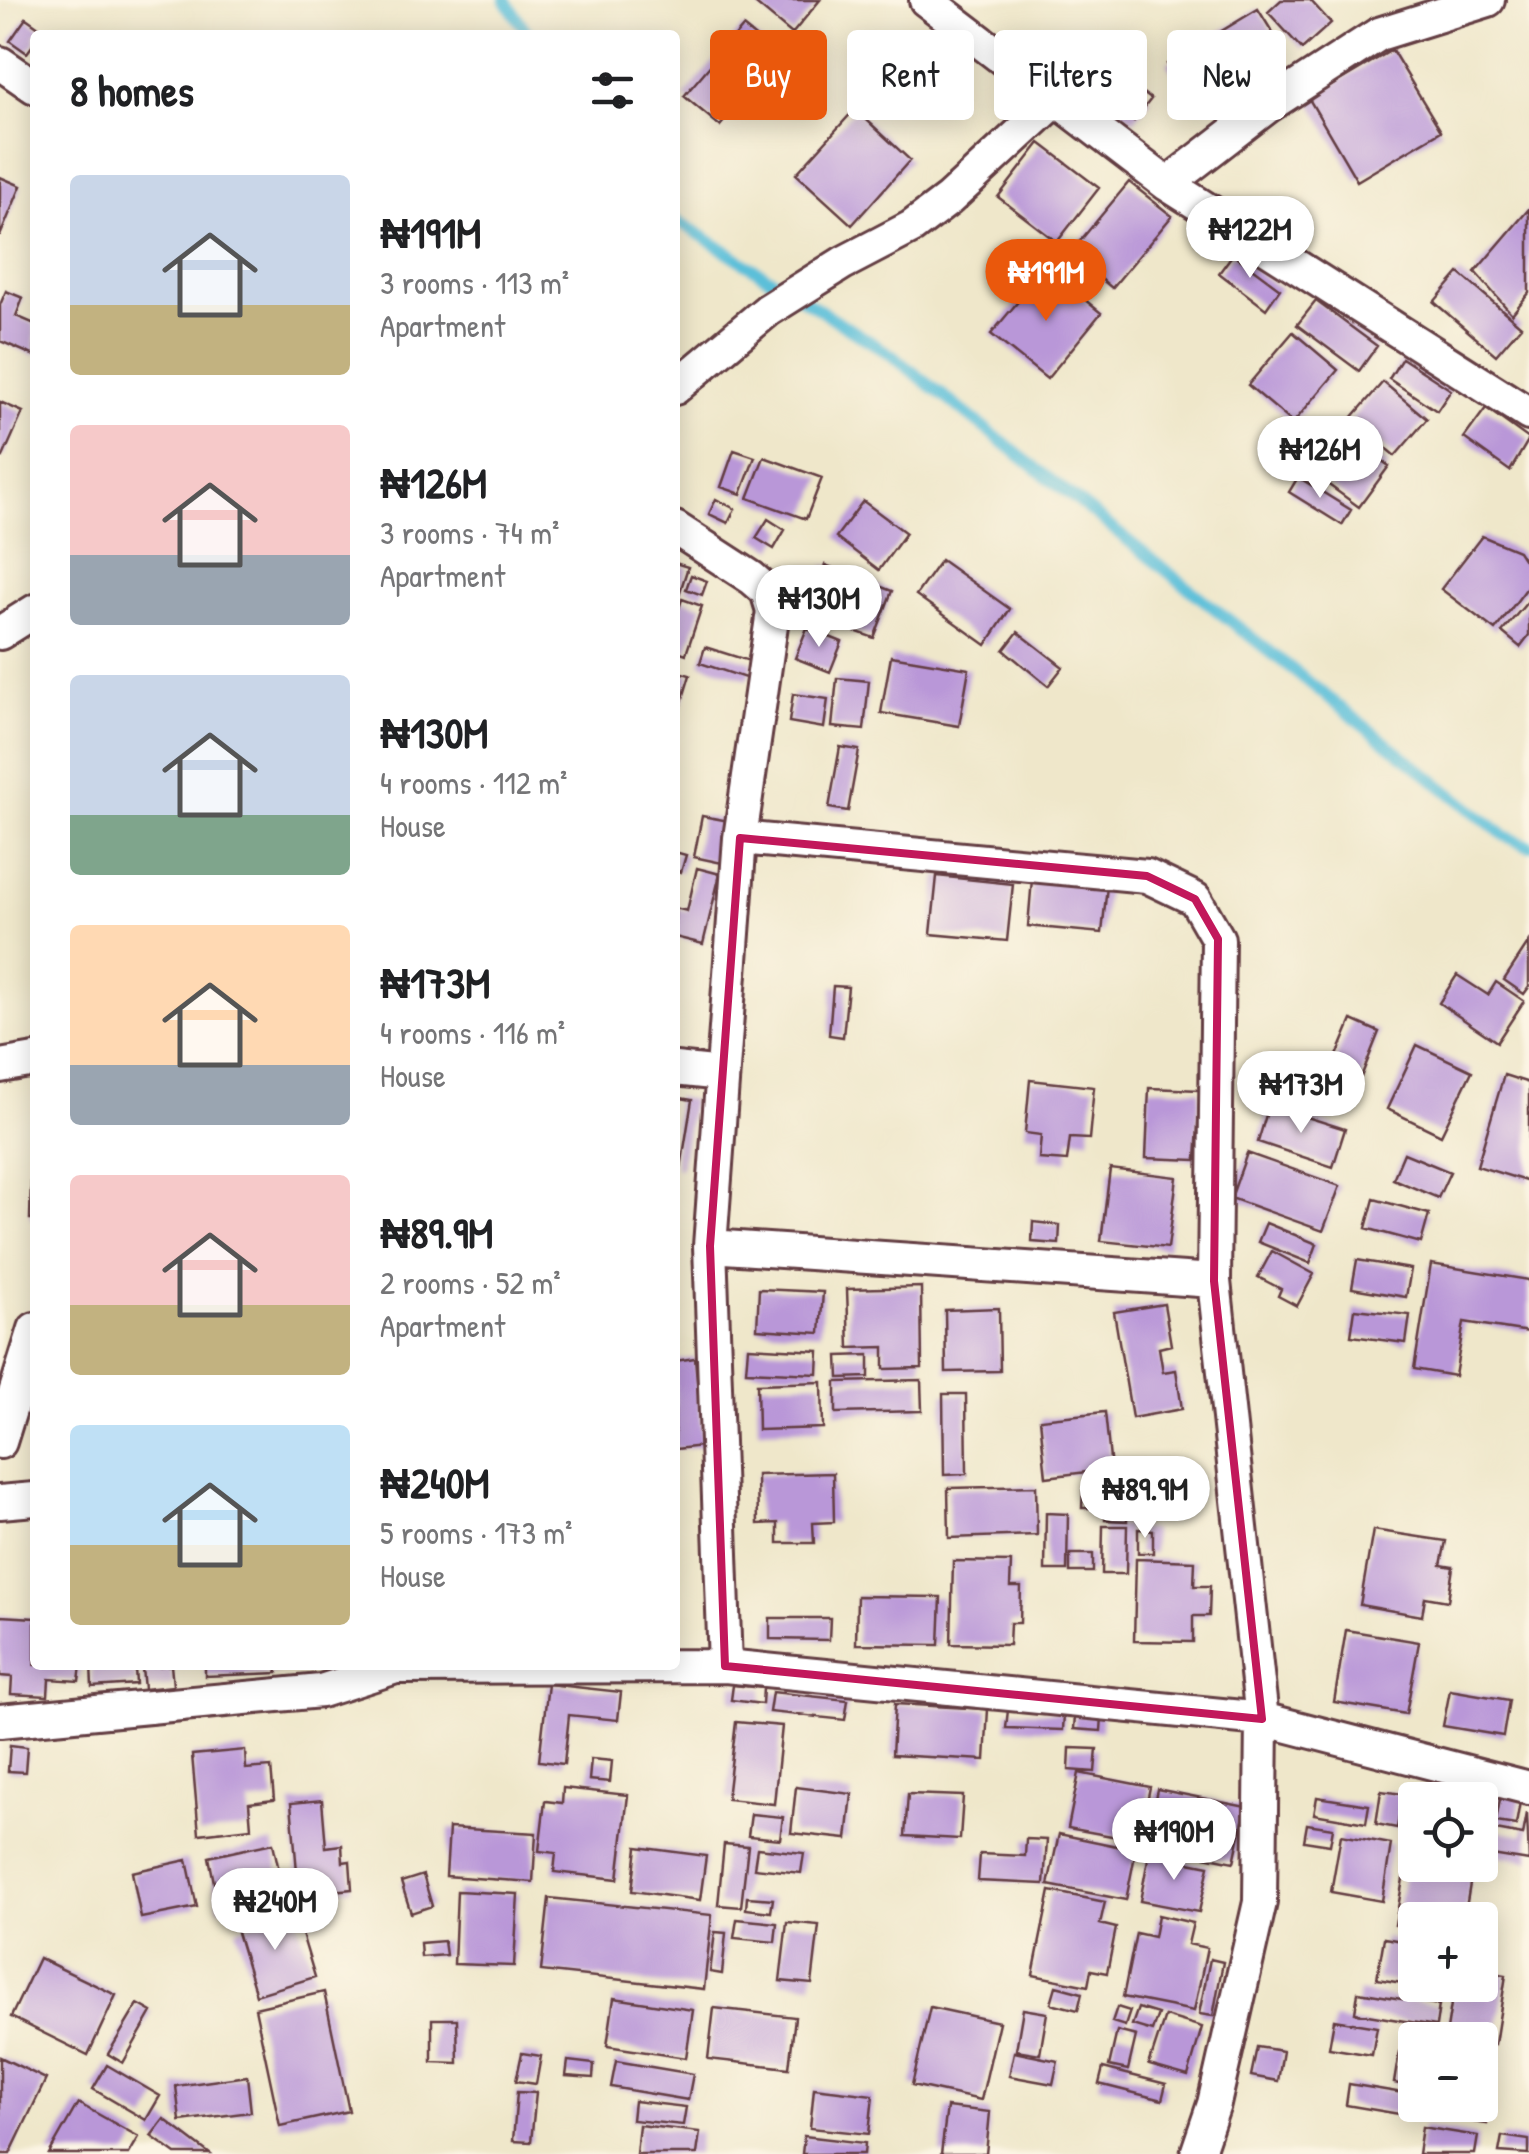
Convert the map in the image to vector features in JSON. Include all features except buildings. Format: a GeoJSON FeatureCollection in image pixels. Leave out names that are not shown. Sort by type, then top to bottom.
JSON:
{"type":"FeatureCollection","features":[{"type":"Feature","properties":{"kind":"street"},"geometry":{"type":"LineString","coordinates":[[926,0],[994,52]]}},
{"type":"Feature","properties":{"kind":"street"},"geometry":{"type":"LineString","coordinates":[[1167,184],[1268,106],[1379,34],[1488,0]]}},
{"type":"Feature","properties":{"kind":"street"},"geometry":{"type":"LineString","coordinates":[[0,63],[30,84]]}},
{"type":"Feature","properties":{"kind":"street"},"geometry":{"type":"LineString","coordinates":[[680,384],[768,310],[912,226],[950,199],[1035,120]]}},
{"type":"Feature","properties":{"kind":"street"},"geometry":{"type":"LineString","coordinates":[[1082,120],[1167,184],[1529,414]]}},
{"type":"Feature","properties":{"kind":"street"},"geometry":{"type":"LineString","coordinates":[[680,531],[752,578],[767,591],[773,611],[740,838],[710,1246],[724,1666]]}},
{"type":"Feature","properties":{"kind":"street"},"geometry":{"type":"LineString","coordinates":[[0,598],[30,608]]}},
{"type":"Feature","properties":{"kind":"street"},"geometry":{"type":"LineString","coordinates":[[0,633],[30,613]]}},
{"type":"Feature","properties":{"kind":"street"},"geometry":{"type":"LineString","coordinates":[[740,838],[1147,876],[1195,899],[1218,938],[1214,1281],[1262,1719],[1260,1902],[1214,2104],[1197,2154]]}},
{"type":"Feature","properties":{"kind":"street"},"geometry":{"type":"LineString","coordinates":[[0,1066],[30,1061]]}},
{"type":"Feature","properties":{"kind":"street"},"geometry":{"type":"LineString","coordinates":[[680,1070],[722,1074]]}},
{"type":"Feature","properties":{"kind":"street"},"geometry":{"type":"LineString","coordinates":[[710,1246],[1214,1281]]}},
{"type":"Feature","properties":{"kind":"street"},"geometry":{"type":"LineString","coordinates":[[0,1442],[30,1346]]}},
{"type":"Feature","properties":{"kind":"street"},"geometry":{"type":"LineString","coordinates":[[0,1502],[30,1499]]}},
{"type":"Feature","properties":{"kind":"street"},"geometry":{"type":"LineString","coordinates":[[680,1666],[724,1666],[1262,1719],[1529,1788]]}},
{"type":"Feature","properties":{"kind":"street"},"geometry":{"type":"LineString","coordinates":[[0,1722],[322,1691],[387,1670]]}},
{"type":"Feature","properties":{"kind":"highlighted area"},"geometry":{"type":"Polygon","coordinates":[[[740,838],[1147,876],[1195,899],[1218,939],[1214,1281],[1262,1719],[725,1666],[710,1246],[740,838]]]}},
{"type":"Feature","properties":{"kind":"waterway"},"geometry":{"type":"LineString","coordinates":[[505,0],[526,30]]}},
{"type":"Feature","properties":{"kind":"waterway"},"geometry":{"type":"LineString","coordinates":[[680,222],[890,354],[1505,836],[1529,846]]}}]}
